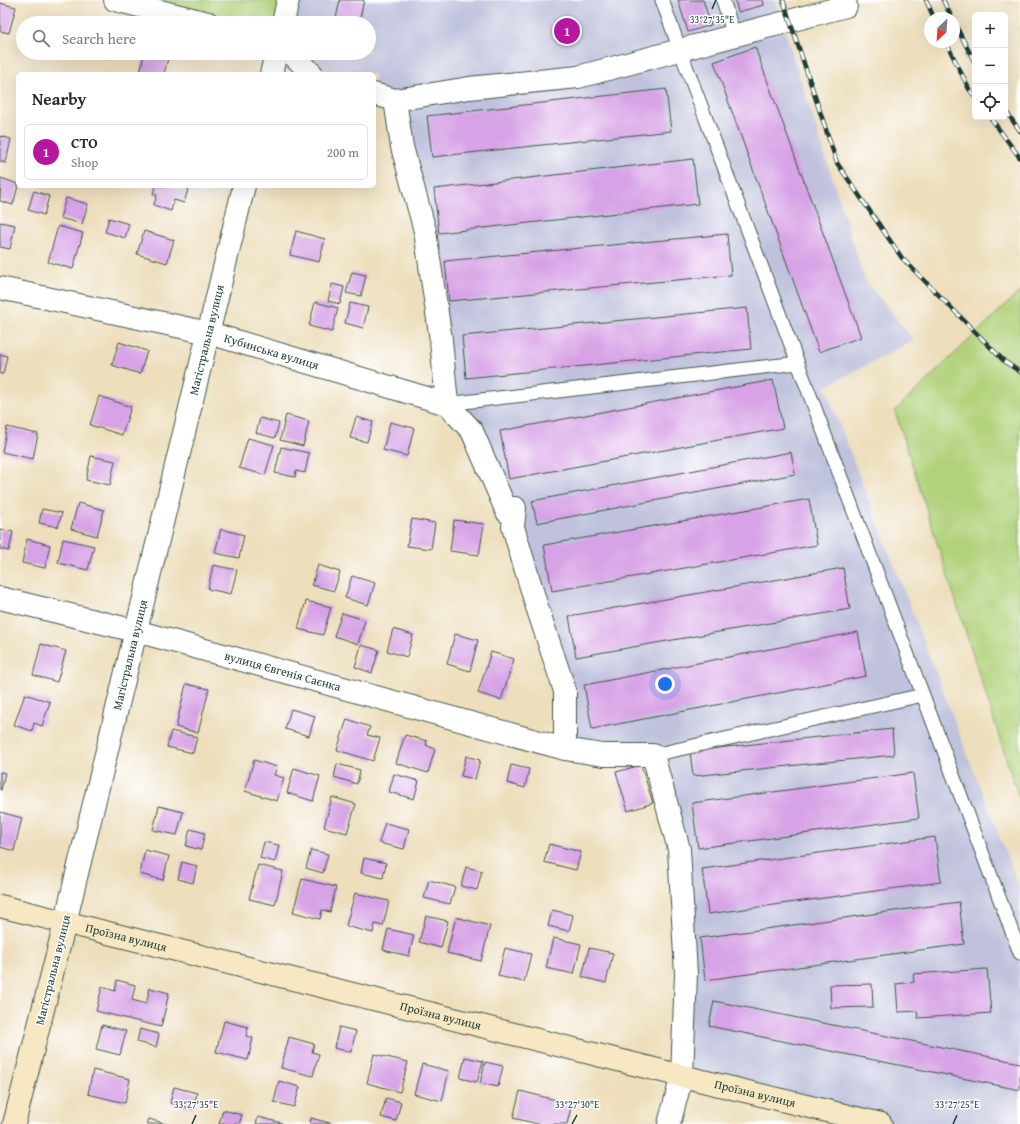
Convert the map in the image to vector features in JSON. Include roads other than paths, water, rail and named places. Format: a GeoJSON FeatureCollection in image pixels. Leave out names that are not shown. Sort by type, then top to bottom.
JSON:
{"type":"FeatureCollection","features":[{"type":"Feature","properties":{"kind":"street"},"geometry":{"type":"LineString","coordinates":[[115,0],[180,16]]}},
{"type":"Feature","properties":{"kind":"street"},"geometry":{"type":"LineString","coordinates":[[285,16],[288,0]]}},
{"type":"Feature","properties":{"kind":"street"},"geometry":{"type":"LineString","coordinates":[[376,95],[395,100],[469,88],[578,77],[846,6],[844,0]]}},
{"type":"Feature","properties":{"kind":"street"},"geometry":{"type":"LineString","coordinates":[[271,72],[274,60]]}},
{"type":"Feature","properties":{"kind":"street"},"geometry":{"type":"LineString","coordinates":[[298,60],[310,72]]}},
{"type":"Feature","properties":{"kind":"street"},"geometry":{"type":"LineString","coordinates":[[395,100],[402,147],[425,230],[441,340],[447,404],[472,431],[507,512],[515,508],[513,527],[537,607],[565,691],[564,749]]}},
{"type":"Feature","properties":{"kind":"street","name":"Магістральна вулиця"},"geometry":{"type":"LineString","coordinates":[[14,1124],[65,923],[244,188]]}},
{"type":"Feature","properties":{"kind":"street","name":"Кубинська вулиця"},"geometry":{"type":"LineString","coordinates":[[0,288],[209,333],[447,404]]}},
{"type":"Feature","properties":{"kind":"street","name":"вулиця Євгенія Саєнка"},"geometry":{"type":"LineString","coordinates":[[0,598],[136,631],[564,749],[603,755],[653,755]]}},
{"type":"Feature","properties":{"kind":"street"},"geometry":{"type":"LineString","coordinates":[[653,755],[679,849],[686,974],[682,1076],[669,1124]]}},
{"type":"Feature","properties":{"kind":"street","name":"Проїзна вулиця"},"geometry":{"type":"LineString","coordinates":[[0,906],[682,1076],[881,1124]]}},
{"type":"Feature","properties":{"kind":"lane"},"geometry":{"type":"LineString","coordinates":[[662,0],[1020,953]]}},
{"type":"Feature","properties":{"kind":"lane"},"geometry":{"type":"LineString","coordinates":[[723,0],[734,36]]}},
{"type":"Feature","properties":{"kind":"lane"},"geometry":{"type":"LineString","coordinates":[[447,404],[798,363]]}},
{"type":"Feature","properties":{"kind":"lane"},"geometry":{"type":"LineString","coordinates":[[653,755],[923,695]]}},
{"type":"Feature","properties":{"kind":"railway"},"geometry":{"type":"LineString","coordinates":[[783,0],[837,163],[902,258],[1004,361],[1020,372]]}},
{"type":"Feature","properties":{"kind":"railway"},"geometry":{"type":"LineString","coordinates":[[926,0],[931,12]]}},
{"type":"Feature","properties":{"kind":"railway"},"geometry":{"type":"LineString","coordinates":[[943,0],[949,12]]}},
{"type":"Feature","properties":{"kind":"railway"},"geometry":{"type":"LineString","coordinates":[[960,34],[972,57]]}},
{"type":"Feature","properties":{"kind":"railway"},"geometry":{"type":"LineString","coordinates":[[949,48],[972,93]]}},
{"type":"Feature","properties":{"kind":"railway"},"geometry":{"type":"LineString","coordinates":[[1008,114],[1020,131]]}},
{"type":"Feature","properties":{"kind":"railway"},"geometry":{"type":"LineString","coordinates":[[992,120],[1020,158]]}},
{"type":"Feature","properties":{"kind":"place","name":"СТО"},"geometry":{"type":"Point","coordinates":[567,31]}}]}
